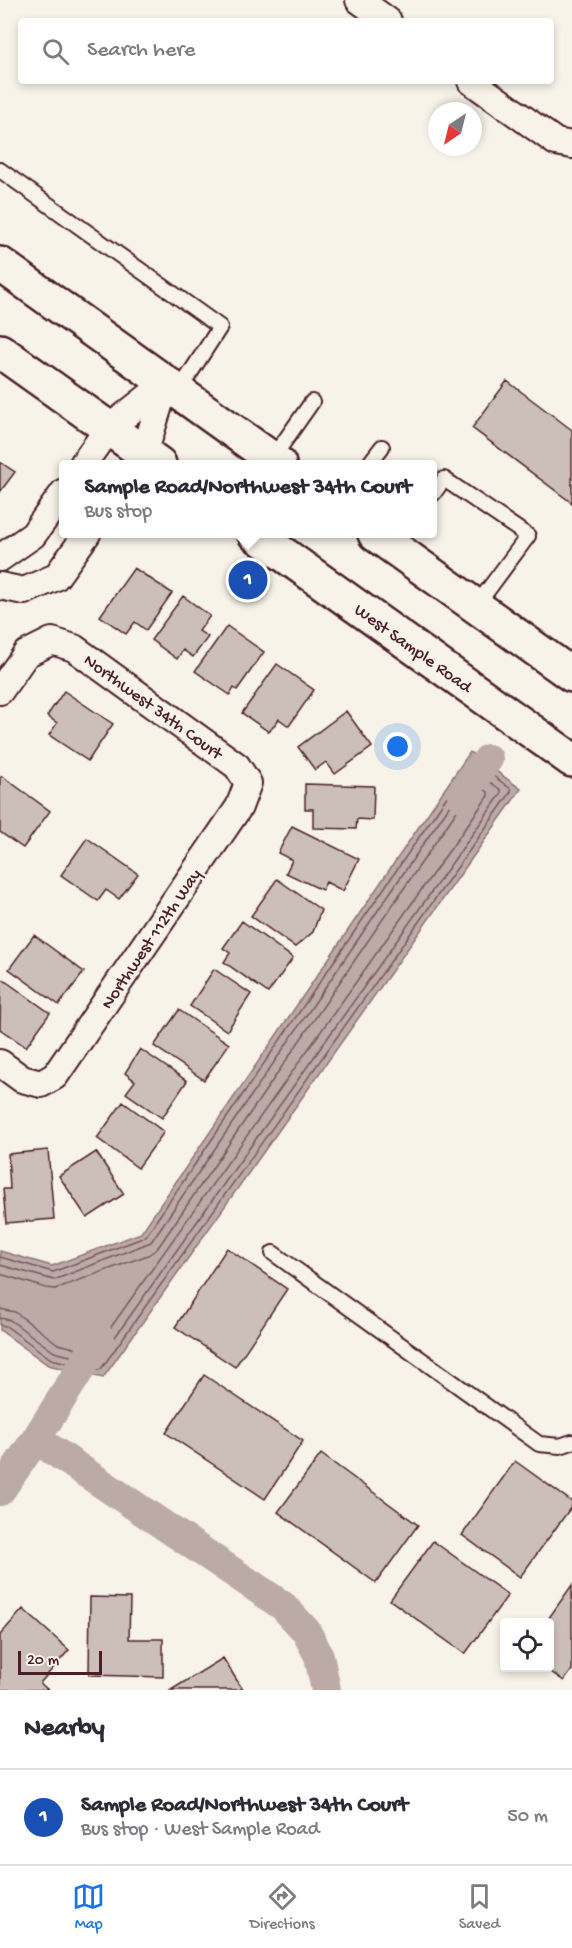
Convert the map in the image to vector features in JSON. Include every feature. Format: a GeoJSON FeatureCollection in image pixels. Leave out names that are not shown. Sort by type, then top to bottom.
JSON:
{"type":"FeatureCollection","features":[{"type":"Feature","properties":{"kind":"main road"},"geometry":{"type":"LineString","coordinates":[[0,264],[272,460]]}},
{"type":"Feature","properties":{"kind":"main road"},"geometry":{"type":"LineString","coordinates":[[0,351],[108,429],[145,460]]}},
{"type":"Feature","properties":{"kind":"main road","name":"West Sample Road"},"geometry":{"type":"LineString","coordinates":[[261,538],[572,760]]}},
{"type":"Feature","properties":{"kind":"main road"},"geometry":{"type":"LineString","coordinates":[[390,538],[476,606],[572,675]]}},
{"type":"Feature","properties":{"kind":"street"},"geometry":{"type":"LineString","coordinates":[[359,0],[384,18]]}},
{"type":"Feature","properties":{"kind":"street"},"geometry":{"type":"LineString","coordinates":[[475,84],[556,142],[572,145]]}},
{"type":"Feature","properties":{"kind":"street"},"geometry":{"type":"LineString","coordinates":[[86,460],[108,429],[172,388]]}},
{"type":"Feature","properties":{"kind":"street"},"geometry":{"type":"LineString","coordinates":[[146,460],[172,388]]}},
{"type":"Feature","properties":{"kind":"street"},"geometry":{"type":"LineString","coordinates":[[0,558],[33,535],[59,498]]}},
{"type":"Feature","properties":{"kind":"street"},"geometry":{"type":"LineString","coordinates":[[0,586],[24,591],[56,577],[84,538]]}},
{"type":"Feature","properties":{"kind":"street","name":"Northwest 34th Court"},"geometry":{"type":"LineString","coordinates":[[0,692],[26,654],[52,641],[74,648],[237,766],[248,783]]}},
{"type":"Feature","properties":{"kind":"street","name":"Northwest 112th Way"},"geometry":{"type":"LineString","coordinates":[[0,1063],[22,1079],[41,1084],[55,1076],[239,807],[248,783]]}},
{"type":"Feature","properties":{"kind":"lane"},"geometry":{"type":"LineString","coordinates":[[0,170],[220,327],[172,388]]}},
{"type":"Feature","properties":{"kind":"lane"},"geometry":{"type":"LineString","coordinates":[[276,460],[312,402]]}},
{"type":"Feature","properties":{"kind":"lane"},"geometry":{"type":"LineString","coordinates":[[373,460],[382,447]]}},
{"type":"Feature","properties":{"kind":"lane"},"geometry":{"type":"LineString","coordinates":[[437,488],[444,479],[528,536],[476,606]]}},
{"type":"Feature","properties":{"kind":"lane"},"geometry":{"type":"LineString","coordinates":[[273,1253],[539,1443],[560,1446],[572,1442]]}},
{"type":"Feature","properties":{"kind":"water"},"geometry":{"type":"Polygon","coordinates":[[[470,752],[521,789],[103,1378],[48,1365],[0,1330],[0,1251],[52,1266],[141,1233],[470,752]]]}},
{"type":"Feature","properties":{"kind":"building"},"geometry":{"type":"Polygon","coordinates":[[[507,381],[572,430],[572,503],[472,428],[507,381]]]}},
{"type":"Feature","properties":{"kind":"building"},"geometry":{"type":"Polygon","coordinates":[[[0,462],[15,472],[0,492],[0,462]]]}},
{"type":"Feature","properties":{"kind":"building"},"geometry":{"type":"Polygon","coordinates":[[[134,568],[172,593],[146,630],[135,622],[126,634],[100,616],[134,568]]]}},
{"type":"Feature","properties":{"kind":"building"},"geometry":{"type":"Polygon","coordinates":[[[183,596],[210,616],[199,631],[208,637],[193,657],[183,650],[177,659],[151,640],[183,596]]]}},
{"type":"Feature","properties":{"kind":"building"},"geometry":{"type":"Polygon","coordinates":[[[227,626],[264,652],[237,690],[234,688],[230,695],[195,671],[227,626]]]}},
{"type":"Feature","properties":{"kind":"building"},"geometry":{"type":"Polygon","coordinates":[[[277,664],[314,690],[289,726],[279,719],[269,732],[242,713],[277,664]]]}},
{"type":"Feature","properties":{"kind":"building"},"geometry":{"type":"Polygon","coordinates":[[[64,691],[113,724],[88,761],[49,735],[57,723],[47,716],[64,691]]]}},
{"type":"Feature","properties":{"kind":"building"},"geometry":{"type":"Polygon","coordinates":[[[346,711],[372,747],[335,774],[326,762],[315,770],[298,747],[346,711]]]}},
{"type":"Feature","properties":{"kind":"building"},"geometry":{"type":"Polygon","coordinates":[[[2,776],[50,811],[23,848],[0,832],[0,778],[2,776]]]}},
{"type":"Feature","properties":{"kind":"building"},"geometry":{"type":"Polygon","coordinates":[[[305,784],[374,786],[373,820],[357,819],[356,829],[313,828],[313,809],[305,809],[305,784]]]}},
{"type":"Feature","properties":{"kind":"building"},"geometry":{"type":"Polygon","coordinates":[[[292,826],[359,859],[343,891],[326,882],[322,890],[286,873],[292,860],[278,853],[292,826]]]}},
{"type":"Feature","properties":{"kind":"building"},"geometry":{"type":"Polygon","coordinates":[[[87,838],[138,874],[119,899],[106,890],[98,901],[61,875],[87,838]]]}},
{"type":"Feature","properties":{"kind":"building"},"geometry":{"type":"Polygon","coordinates":[[[277,879],[321,910],[313,932],[295,947],[251,916],[277,879]]]}},
{"type":"Feature","properties":{"kind":"building"},"geometry":{"type":"Polygon","coordinates":[[[242,921],[293,958],[268,993],[224,962],[230,953],[223,948],[242,921]]]}},
{"type":"Feature","properties":{"kind":"building"},"geometry":{"type":"Polygon","coordinates":[[[34,935],[84,972],[59,1005],[9,969],[34,935]]]}},
{"type":"Feature","properties":{"kind":"building"},"geometry":{"type":"Polygon","coordinates":[[[214,969],[251,994],[227,1031],[190,1006],[214,969]]]}},
{"type":"Feature","properties":{"kind":"building"},"geometry":{"type":"Polygon","coordinates":[[[1,978],[50,1013],[26,1047],[0,1029],[1,978]]]}},
{"type":"Feature","properties":{"kind":"building"},"geometry":{"type":"Polygon","coordinates":[[[179,1010],[229,1044],[204,1080],[154,1046],[179,1010]]]}},
{"type":"Feature","properties":{"kind":"building"},"geometry":{"type":"Polygon","coordinates":[[[140,1049],[187,1081],[162,1118],[126,1093],[135,1081],[125,1073],[140,1049]]]}},
{"type":"Feature","properties":{"kind":"building"},"geometry":{"type":"Polygon","coordinates":[[[123,1102],[164,1132],[138,1168],[97,1138],[123,1102]]]}},
{"type":"Feature","properties":{"kind":"building"},"geometry":{"type":"Polygon","coordinates":[[[48,1150],[54,1219],[6,1223],[3,1189],[10,1189],[8,1154],[48,1150]]]}},
{"type":"Feature","properties":{"kind":"building"},"geometry":{"type":"Polygon","coordinates":[[[96,1152],[124,1194],[87,1218],[59,1176],[96,1152]]]}},
{"type":"Feature","properties":{"kind":"building"},"geometry":{"type":"Polygon","coordinates":[[[227,1248],[287,1289],[235,1367],[175,1327],[227,1248]]]}},
{"type":"Feature","properties":{"kind":"building"},"geometry":{"type":"Polygon","coordinates":[[[204,1375],[303,1441],[265,1499],[166,1433],[204,1375]]]}},
{"type":"Feature","properties":{"kind":"building"},"geometry":{"type":"Polygon","coordinates":[[[321,1454],[418,1525],[376,1583],[278,1512],[321,1454]]]}},
{"type":"Feature","properties":{"kind":"building"},"geometry":{"type":"Polygon","coordinates":[[[515,1461],[572,1502],[572,1506],[520,1577],[462,1535],[515,1461]]]}},
{"type":"Feature","properties":{"kind":"building"},"geometry":{"type":"Polygon","coordinates":[[[433,1541],[508,1595],[465,1654],[390,1600],[433,1541]]]}},
{"type":"Feature","properties":{"kind":"building"},"geometry":{"type":"Polygon","coordinates":[[[572,1585],[572,1670],[564,1681],[551,1672],[554,1672],[554,1618],[549,1618],[572,1585]]]}},
{"type":"Feature","properties":{"kind":"building"},"geometry":{"type":"Polygon","coordinates":[[[90,1597],[130,1598],[129,1639],[163,1639],[163,1677],[89,1675],[90,1597]]]}},
{"type":"Feature","properties":{"kind":"building"},"geometry":{"type":"Polygon","coordinates":[[[23,1609],[69,1650],[40,1683],[48,1690],[0,1690],[0,1635],[23,1609]]]}},
{"type":"Feature","properties":{"kind":"building"},"geometry":{"type":"Polygon","coordinates":[[[223,1658],[243,1690],[171,1690],[223,1658]]]}},
{"type":"Feature","properties":{"kind":"waterway"},"geometry":{"type":"LineString","coordinates":[[462,797],[488,759]]}},
{"type":"Feature","properties":{"kind":"waterway"},"geometry":{"type":"LineString","coordinates":[[0,1491],[100,1338]]}},
{"type":"Feature","properties":{"kind":"waterway"},"geometry":{"type":"LineString","coordinates":[[36,1439],[283,1606],[306,1631],[319,1656],[326,1690]]}},
{"type":"Feature","properties":{"kind":"place","name":"Sample Road/Northwest 34th Court"},"geometry":{"type":"Point","coordinates":[248,580]}}]}
